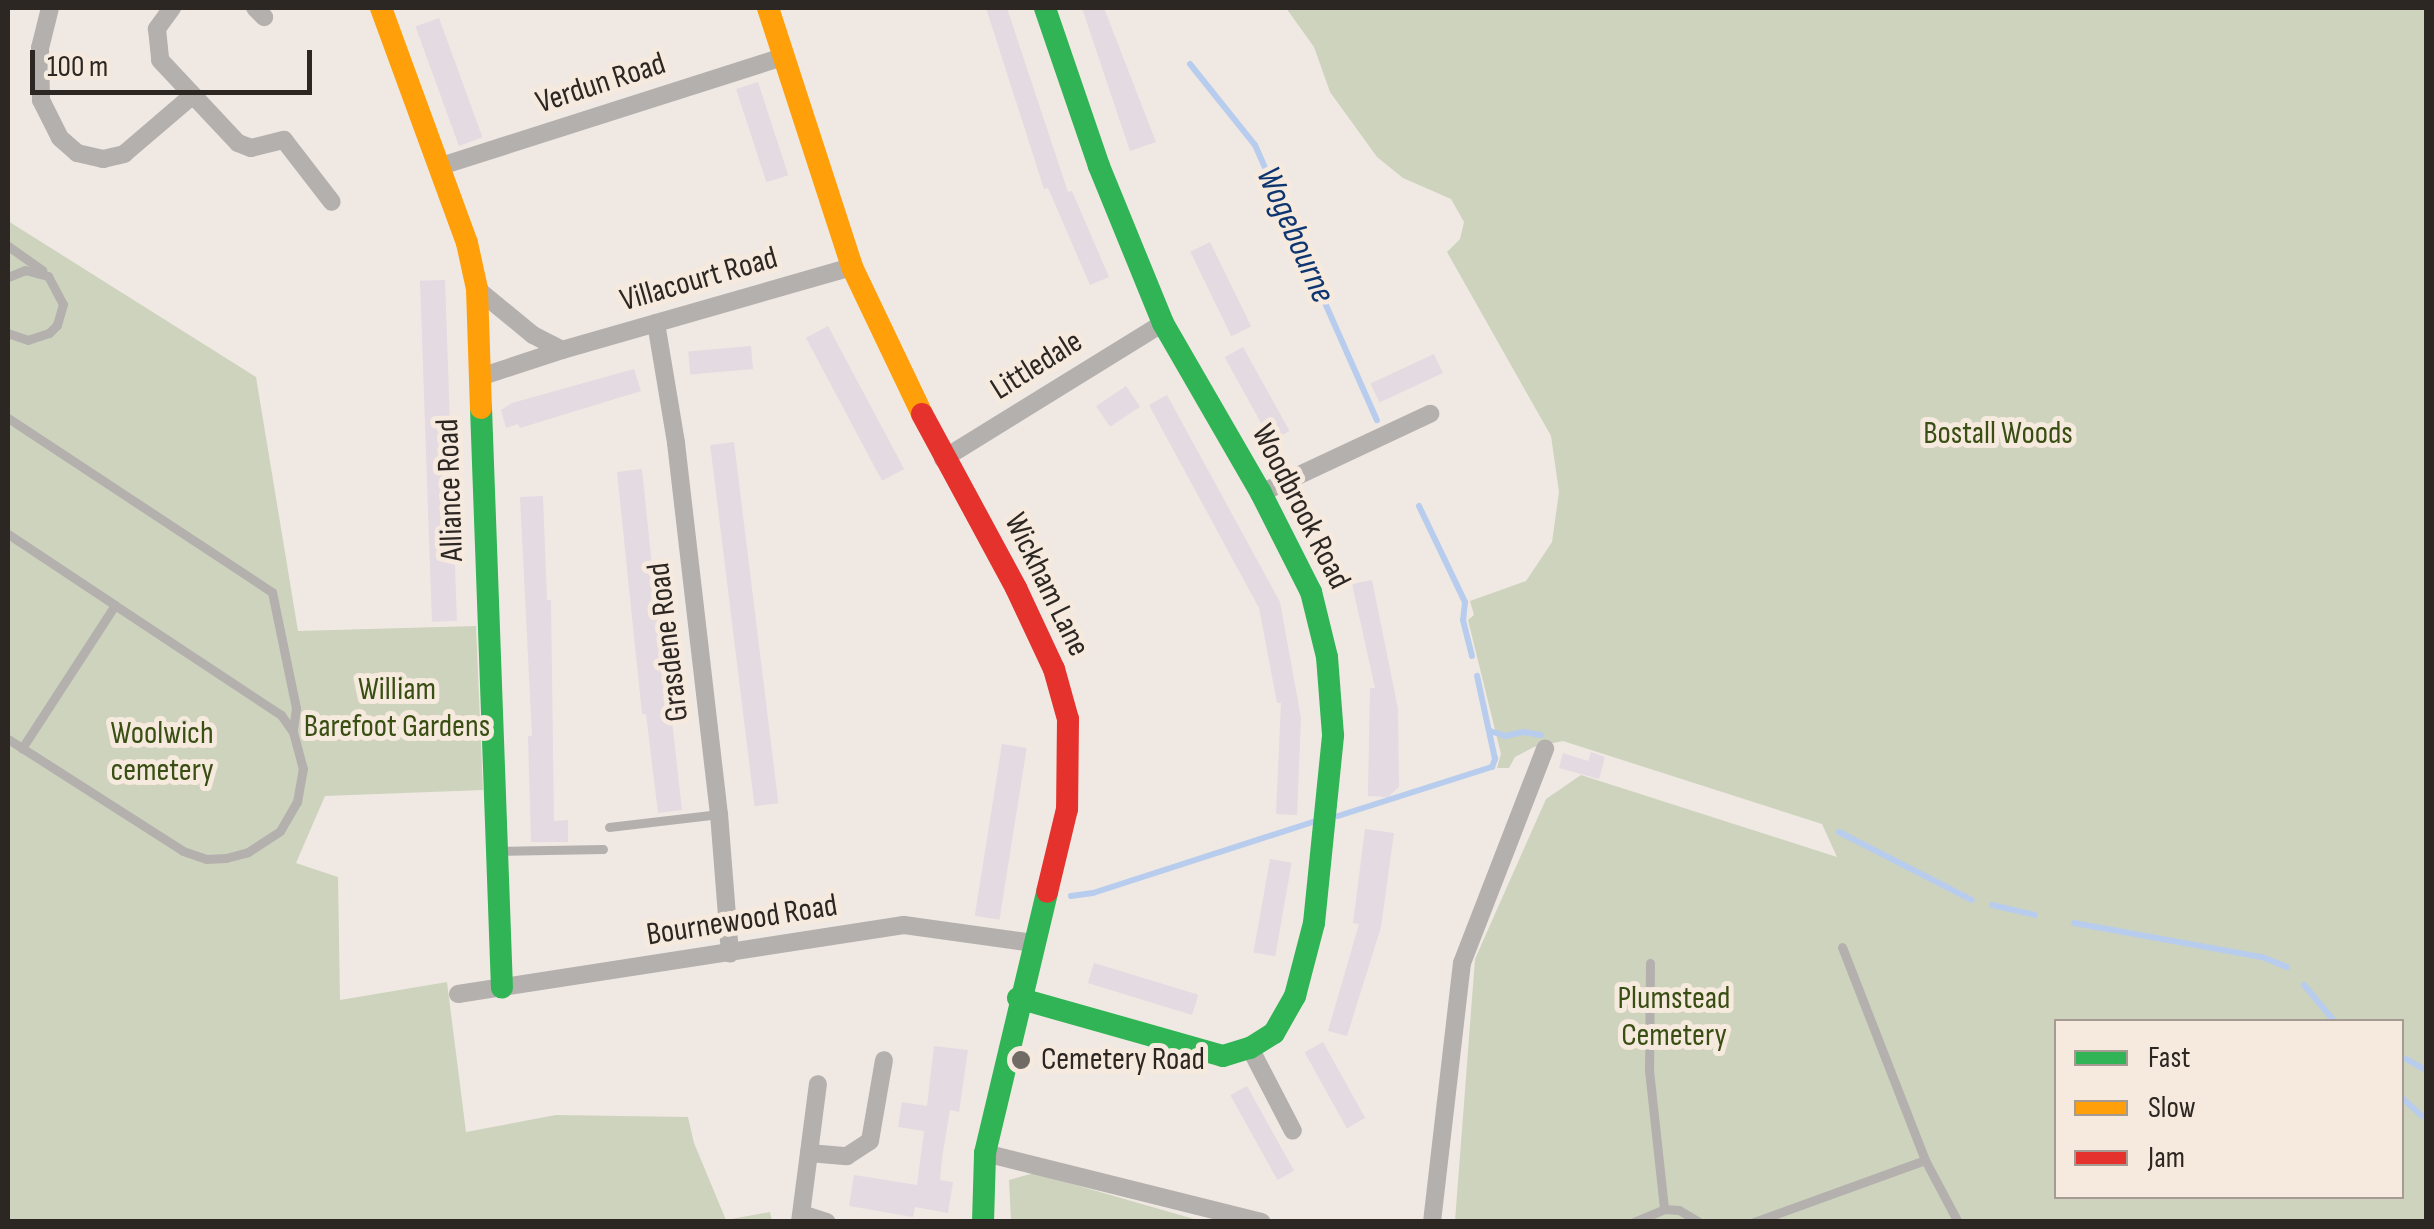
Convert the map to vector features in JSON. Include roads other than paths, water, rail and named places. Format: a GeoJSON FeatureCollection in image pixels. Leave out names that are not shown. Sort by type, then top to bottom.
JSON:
{"type":"FeatureCollection","features":[{"type":"Feature","properties":{"kind":"street"},"geometry":{"type":"LineString","coordinates":[[50,8],[40,48],[41,100],[54,130],[77,152],[102,159],[124,154],[192,96]]}},
{"type":"Feature","properties":{"kind":"street"},"geometry":{"type":"LineString","coordinates":[[172,8],[156,29],[160,60],[238,144],[252,148],[284,140],[332,202]]}},
{"type":"Feature","properties":{"kind":"street","name":"Alliance Road"},"geometry":{"type":"LineString","coordinates":[[381,8],[467,243],[477,288],[502,988]]}},
{"type":"Feature","properties":{"kind":"street","name":"Wickham Lane"},"geometry":{"type":"LineString","coordinates":[[768,8],[852,267],[943,460],[1016,588],[1054,669],[1068,719],[1066,810],[1018,998],[985,1154],[982,1222]]}},
{"type":"Feature","properties":{"kind":"street","name":"Woodbrook Road"},"geometry":{"type":"LineString","coordinates":[[1045,8],[1098,166],[1163,323],[1292,550],[1322,626],[1334,735],[1316,906],[1295,996],[1282,1024],[1250,1048]]}},
{"type":"Feature","properties":{"kind":"street","name":"Verdun Road"},"geometry":{"type":"LineString","coordinates":[[438,167],[783,57]]}},
{"type":"Feature","properties":{"kind":"street","name":"Villacourt Road"},"geometry":{"type":"LineString","coordinates":[[480,377],[852,267]]}},
{"type":"Feature","properties":{"kind":"street"},"geometry":{"type":"LineString","coordinates":[[477,288],[533,335],[562,350]]}},
{"type":"Feature","properties":{"kind":"street","name":"Grasdene Road"},"geometry":{"type":"LineString","coordinates":[[656,323],[676,443],[720,814],[730,954]]}},
{"type":"Feature","properties":{"kind":"street","name":"Littledale"},"geometry":{"type":"LineString","coordinates":[[943,460],[1163,323]]}},
{"type":"Feature","properties":{"kind":"street"},"geometry":{"type":"LineString","coordinates":[[1262,493],[1430,414]]}},
{"type":"Feature","properties":{"kind":"street"},"geometry":{"type":"LineString","coordinates":[[1432,1222],[1462,963],[1545,750]]}},
{"type":"Feature","properties":{"kind":"street","name":"Bournewood Road"},"geometry":{"type":"LineString","coordinates":[[458,994],[904,925],[1034,943]]}},
{"type":"Feature","properties":{"kind":"street"},"geometry":{"type":"LineString","coordinates":[[1018,998],[1224,1056],[1250,1048],[1293,1130]]}},
{"type":"Feature","properties":{"kind":"street"},"geometry":{"type":"LineString","coordinates":[[808,1153],[847,1156],[870,1141],[884,1060]]}},
{"type":"Feature","properties":{"kind":"street"},"geometry":{"type":"LineString","coordinates":[[818,1084],[801,1218],[826,1222]]}},
{"type":"Feature","properties":{"kind":"street"},"geometry":{"type":"LineString","coordinates":[[985,1154],[1262,1222]]}},
{"type":"Feature","properties":{"kind":"lane"},"geometry":{"type":"LineString","coordinates":[[8,246],[48,276],[61,293],[57,325],[40,338],[8,333]]}},
{"type":"Feature","properties":{"kind":"lane"},"geometry":{"type":"LineString","coordinates":[[8,277],[25,270],[48,276]]}},
{"type":"Feature","properties":{"kind":"lane"},"geometry":{"type":"LineString","coordinates":[[8,418],[272,592],[296,708],[292,732]]}},
{"type":"Feature","properties":{"kind":"lane"},"geometry":{"type":"LineString","coordinates":[[8,534],[281,715],[292,732],[303,769],[298,802],[266,842],[226,858],[206,859],[183,851],[8,739]]}},
{"type":"Feature","properties":{"kind":"lane"},"geometry":{"type":"LineString","coordinates":[[22,748],[115,605]]}},
{"type":"Feature","properties":{"kind":"lane"},"geometry":{"type":"LineString","coordinates":[[610,828],[720,814]]}},
{"type":"Feature","properties":{"kind":"lane"},"geometry":{"type":"LineString","coordinates":[[497,851],[603,849]]}},
{"type":"Feature","properties":{"kind":"lane"},"geometry":{"type":"LineString","coordinates":[[1842,947],[1925,1160],[1958,1222]]}},
{"type":"Feature","properties":{"kind":"lane"},"geometry":{"type":"LineString","coordinates":[[1650,963],[1649,1070],[1664,1208]]}},
{"type":"Feature","properties":{"kind":"lane"},"geometry":{"type":"LineString","coordinates":[[1754,1222],[1925,1160]]}},
{"type":"Feature","properties":{"kind":"lane"},"geometry":{"type":"LineString","coordinates":[[1634,1222],[1664,1208],[1678,1210],[1698,1222]]}},
{"type":"Feature","properties":{"kind":"waterway","name":"Wogebourne"},"geometry":{"type":"LineString","coordinates":[[1190,64],[1255,145],[1377,420]]}},
{"type":"Feature","properties":{"kind":"waterway","name":"Wogebourne"},"geometry":{"type":"LineString","coordinates":[[1419,506],[1465,602],[1463,620],[1472,656]]}},
{"type":"Feature","properties":{"kind":"waterway","name":"Wogebourne"},"geometry":{"type":"LineString","coordinates":[[1338,816],[1492,767],[1495,759],[1477,676]]}},
{"type":"Feature","properties":{"kind":"waterway"},"geometry":{"type":"LineString","coordinates":[[1490,731],[1505,736],[1524,732],[1541,735]]}},
{"type":"Feature","properties":{"kind":"waterway","name":"Wogebourne"},"geometry":{"type":"LineString","coordinates":[[1071,896],[1093,893],[1313,822]]}},
{"type":"Feature","properties":{"kind":"waterway"},"geometry":{"type":"LineString","coordinates":[[1839,832],[1972,900]]}},
{"type":"Feature","properties":{"kind":"waterway"},"geometry":{"type":"LineString","coordinates":[[1992,905],[2035,915]]}},
{"type":"Feature","properties":{"kind":"waterway"},"geometry":{"type":"LineString","coordinates":[[2074,923],[2262,957],[2287,967]]}},
{"type":"Feature","properties":{"kind":"waterway"},"geometry":{"type":"LineString","coordinates":[[2304,985],[2332,1019]]}},
{"type":"Feature","properties":{"kind":"waterway"},"geometry":{"type":"LineString","coordinates":[[2406,1059],[2426,1070]]}},
{"type":"Feature","properties":{"kind":"waterway"},"geometry":{"type":"LineString","coordinates":[[2404,1100],[2422,1116]]}},
{"type":"Feature","properties":{"kind":"place","name":"Cemetery Road"},"geometry":{"type":"Point","coordinates":[1021,1060]}},
{"type":"Feature","properties":{"kind":"park label","name":"Bostall Woods"},"geometry":{"type":"Point","coordinates":[1998,434]}},
{"type":"Feature","properties":{"kind":"park label","name":"William Barefoot Gardens"},"geometry":{"type":"Point","coordinates":[397,710]}},
{"type":"Feature","properties":{"kind":"park label","name":"Woolwich cemetery"},"geometry":{"type":"Point","coordinates":[162,754]}},
{"type":"Feature","properties":{"kind":"park label","name":"Plumstead Cemetery"},"geometry":{"type":"Point","coordinates":[1674,1018]}}]}
